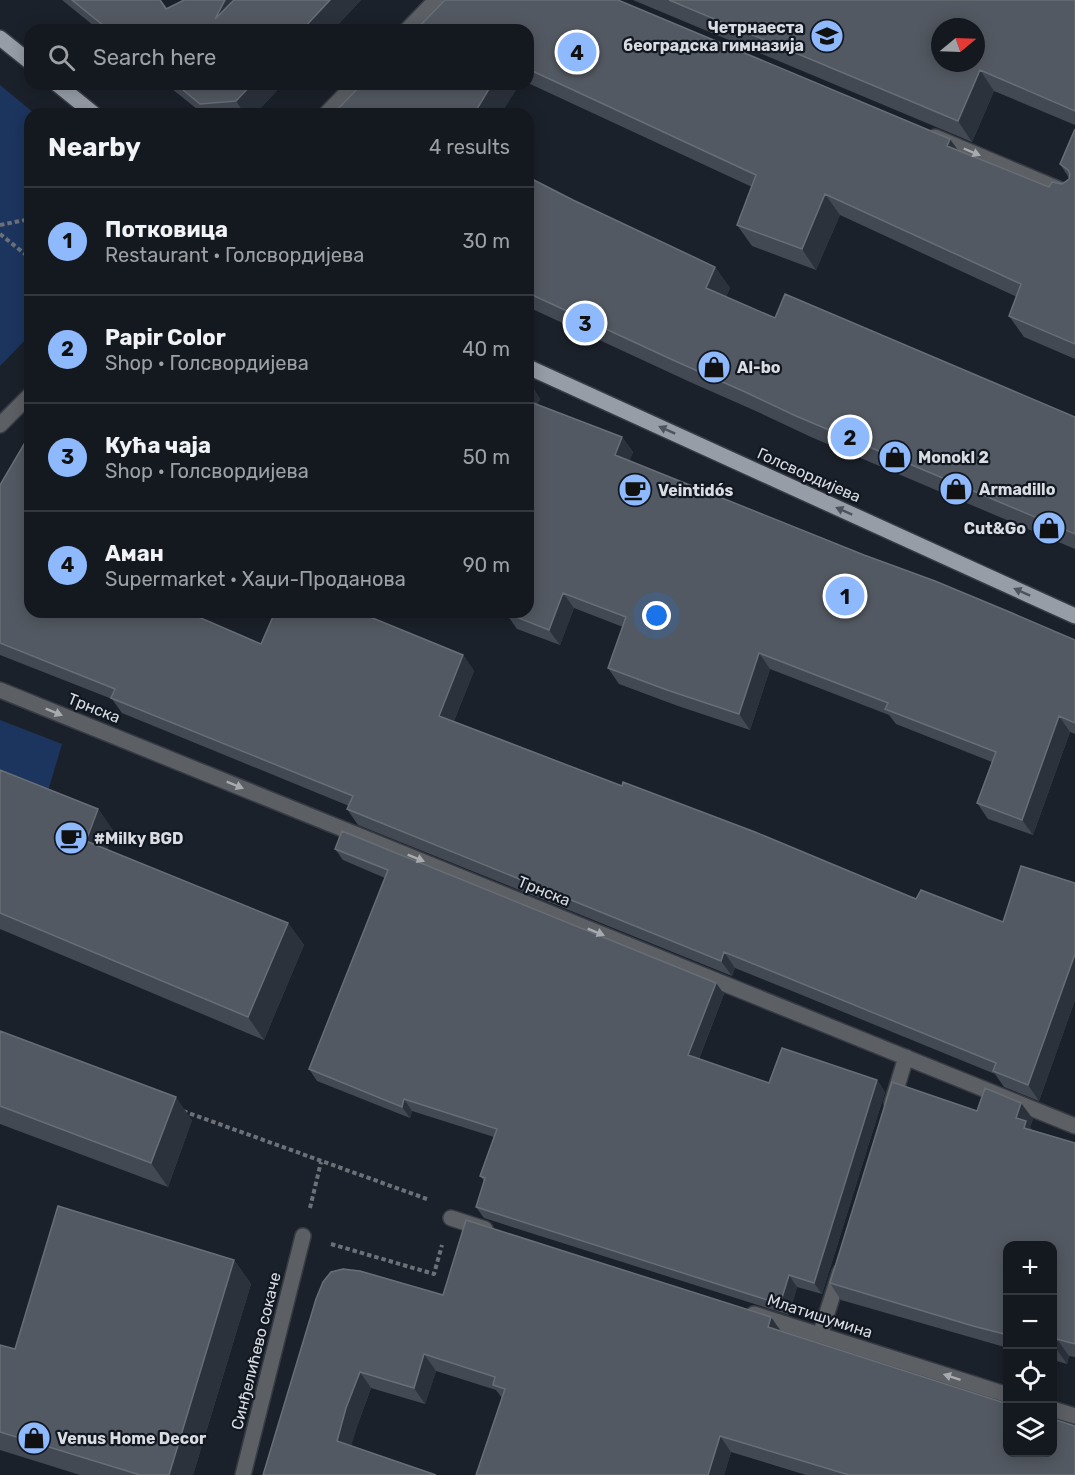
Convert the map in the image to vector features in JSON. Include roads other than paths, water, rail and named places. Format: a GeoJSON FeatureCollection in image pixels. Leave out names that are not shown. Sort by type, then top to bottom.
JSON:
{"type":"FeatureCollection","features":[{"type":"Feature","properties":{"kind":"main road"},"geometry":{"type":"LineString","coordinates":[[0,38],[24,57]]}},
{"type":"Feature","properties":{"kind":"main road"},"geometry":{"type":"LineString","coordinates":[[64,90],[87,108]]}},
{"type":"Feature","properties":{"kind":"main road","name":"Голсвордијева"},"geometry":{"type":"LineString","coordinates":[[534,370],[1075,616]]}},
{"type":"Feature","properties":{"kind":"street"},"geometry":{"type":"LineString","coordinates":[[413,24],[436,0]]}},
{"type":"Feature","properties":{"kind":"street"},"geometry":{"type":"LineString","coordinates":[[332,108],[349,90]]}},
{"type":"Feature","properties":{"kind":"street"},"geometry":{"type":"LineString","coordinates":[[923,132],[1075,195]]}},
{"type":"Feature","properties":{"kind":"street"},"geometry":{"type":"LineString","coordinates":[[0,424],[24,401]]}},
{"type":"Feature","properties":{"kind":"street","name":"Трнска"},"geometry":{"type":"LineString","coordinates":[[0,690],[1075,1126]]}},
{"type":"Feature","properties":{"kind":"street"},"geometry":{"type":"LineString","coordinates":[[889,1113],[906,1057]]}},
{"type":"Feature","properties":{"kind":"street"},"geometry":{"type":"LineString","coordinates":[[451,1218],[495,1232]]}},
{"type":"Feature","properties":{"kind":"street","name":"Синђелићево сокаче"},"geometry":{"type":"LineString","coordinates":[[243,1475],[303,1236]]}},
{"type":"Feature","properties":{"kind":"street"},"geometry":{"type":"LineString","coordinates":[[820,1335],[844,1257]]}},
{"type":"Feature","properties":{"kind":"street","name":"Млатишумина"},"geometry":{"type":"LineString","coordinates":[[742,1310],[1003,1393]]}},
{"type":"Feature","properties":{"kind":"street"},"geometry":{"type":"LineString","coordinates":[[1057,1410],[1075,1416]]}},
{"type":"Feature","properties":{"kind":"place","name":"Четрнаеста београдска гимназија"},"geometry":{"type":"Point","coordinates":[827,36]}},
{"type":"Feature","properties":{"kind":"place","name":"Аман"},"geometry":{"type":"Point","coordinates":[577,52]}},
{"type":"Feature","properties":{"kind":"place","name":"Кућа чаја"},"geometry":{"type":"Point","coordinates":[585,323]}},
{"type":"Feature","properties":{"kind":"place","name":"Al-bo"},"geometry":{"type":"Point","coordinates":[714,367]}},
{"type":"Feature","properties":{"kind":"place","name":"Papir Color"},"geometry":{"type":"Point","coordinates":[850,437]}},
{"type":"Feature","properties":{"kind":"place","name":"Monokl 2"},"geometry":{"type":"Point","coordinates":[895,457]}},
{"type":"Feature","properties":{"kind":"place","name":"Armadillo"},"geometry":{"type":"Point","coordinates":[956,489]}},
{"type":"Feature","properties":{"kind":"place","name":"Veintidós"},"geometry":{"type":"Point","coordinates":[635,490]}},
{"type":"Feature","properties":{"kind":"place","name":"Cut&Go"},"geometry":{"type":"Point","coordinates":[1049,528]}},
{"type":"Feature","properties":{"kind":"place","name":"Потковица"},"geometry":{"type":"Point","coordinates":[845,596]}},
{"type":"Feature","properties":{"kind":"place","name":"#Milky BGD"},"geometry":{"type":"Point","coordinates":[71,838]}},
{"type":"Feature","properties":{"kind":"place","name":"Venus Home Decor"},"geometry":{"type":"Point","coordinates":[34,1438]}}]}
